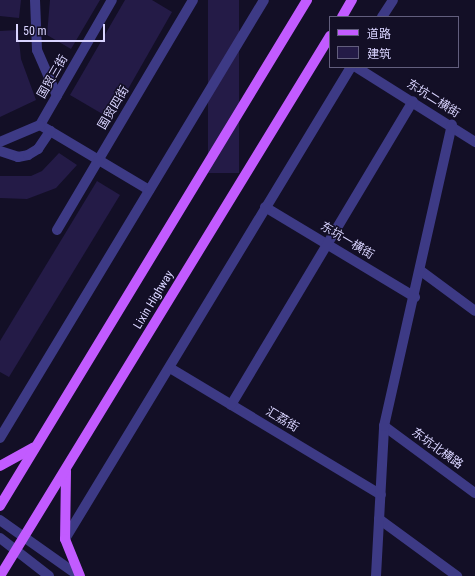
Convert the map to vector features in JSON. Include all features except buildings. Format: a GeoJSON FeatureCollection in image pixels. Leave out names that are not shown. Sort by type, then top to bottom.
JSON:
{"type":"FeatureCollection","features":[{"type":"Feature","properties":{"kind":"main road"},"geometry":{"type":"LineString","coordinates":[[0,506],[307,0]]}},
{"type":"Feature","properties":{"kind":"main road"},"geometry":{"type":"LineString","coordinates":[[343,16],[352,0]]}},
{"type":"Feature","properties":{"kind":"main road","name":"Lixin Highway"},"geometry":{"type":"LineString","coordinates":[[0,576],[329,38]]}},
{"type":"Feature","properties":{"kind":"main road"},"geometry":{"type":"LineString","coordinates":[[0,466],[36,445]]}},
{"type":"Feature","properties":{"kind":"main road"},"geometry":{"type":"LineString","coordinates":[[66,469],[65,539],[80,576]]}},
{"type":"Feature","properties":{"kind":"street"},"geometry":{"type":"LineString","coordinates":[[35,0],[37,50],[57,96]]}},
{"type":"Feature","properties":{"kind":"street","name":"国贸三街"},"geometry":{"type":"LineString","coordinates":[[40,125],[112,0]]}},
{"type":"Feature","properties":{"kind":"street","name":"国贸四街"},"geometry":{"type":"LineString","coordinates":[[57,230],[193,0]]}},
{"type":"Feature","properties":{"kind":"street"},"geometry":{"type":"LineString","coordinates":[[0,438],[264,0]]}},
{"type":"Feature","properties":{"kind":"street"},"geometry":{"type":"LineString","coordinates":[[383,16],[393,0]]}},
{"type":"Feature","properties":{"kind":"street"},"geometry":{"type":"LineString","coordinates":[[65,539],[350,68]]}},
{"type":"Feature","properties":{"kind":"street","name":"东坑二横街"},"geometry":{"type":"LineString","coordinates":[[358,68],[452,125],[475,142]]}},
{"type":"Feature","properties":{"kind":"street"},"geometry":{"type":"LineString","coordinates":[[231,405],[413,101]]}},
{"type":"Feature","properties":{"kind":"street"},"geometry":{"type":"LineString","coordinates":[[0,142],[40,125],[149,190]]}},
{"type":"Feature","properties":{"kind":"street"},"geometry":{"type":"LineString","coordinates":[[376,576],[384,426],[415,297],[452,125]]}},
{"type":"Feature","properties":{"kind":"street"},"geometry":{"type":"LineString","coordinates":[[0,152],[18,157],[28,155],[38,149],[50,131]]}},
{"type":"Feature","properties":{"kind":"street","name":"东坑一横街"},"geometry":{"type":"LineString","coordinates":[[265,207],[415,297]]}},
{"type":"Feature","properties":{"kind":"street"},"geometry":{"type":"LineString","coordinates":[[421,270],[475,311]]}},
{"type":"Feature","properties":{"kind":"street","name":"汇荔街"},"geometry":{"type":"LineString","coordinates":[[170,368],[381,494]]}},
{"type":"Feature","properties":{"kind":"street","name":"东坑北横路"},"geometry":{"type":"LineString","coordinates":[[384,426],[475,493]]}},
{"type":"Feature","properties":{"kind":"street"},"geometry":{"type":"LineString","coordinates":[[380,519],[457,576]]}},
{"type":"Feature","properties":{"kind":"street"},"geometry":{"type":"LineString","coordinates":[[0,520],[80,576]]}},
{"type":"Feature","properties":{"kind":"street"},"geometry":{"type":"LineString","coordinates":[[0,538],[49,576]]}}]}
